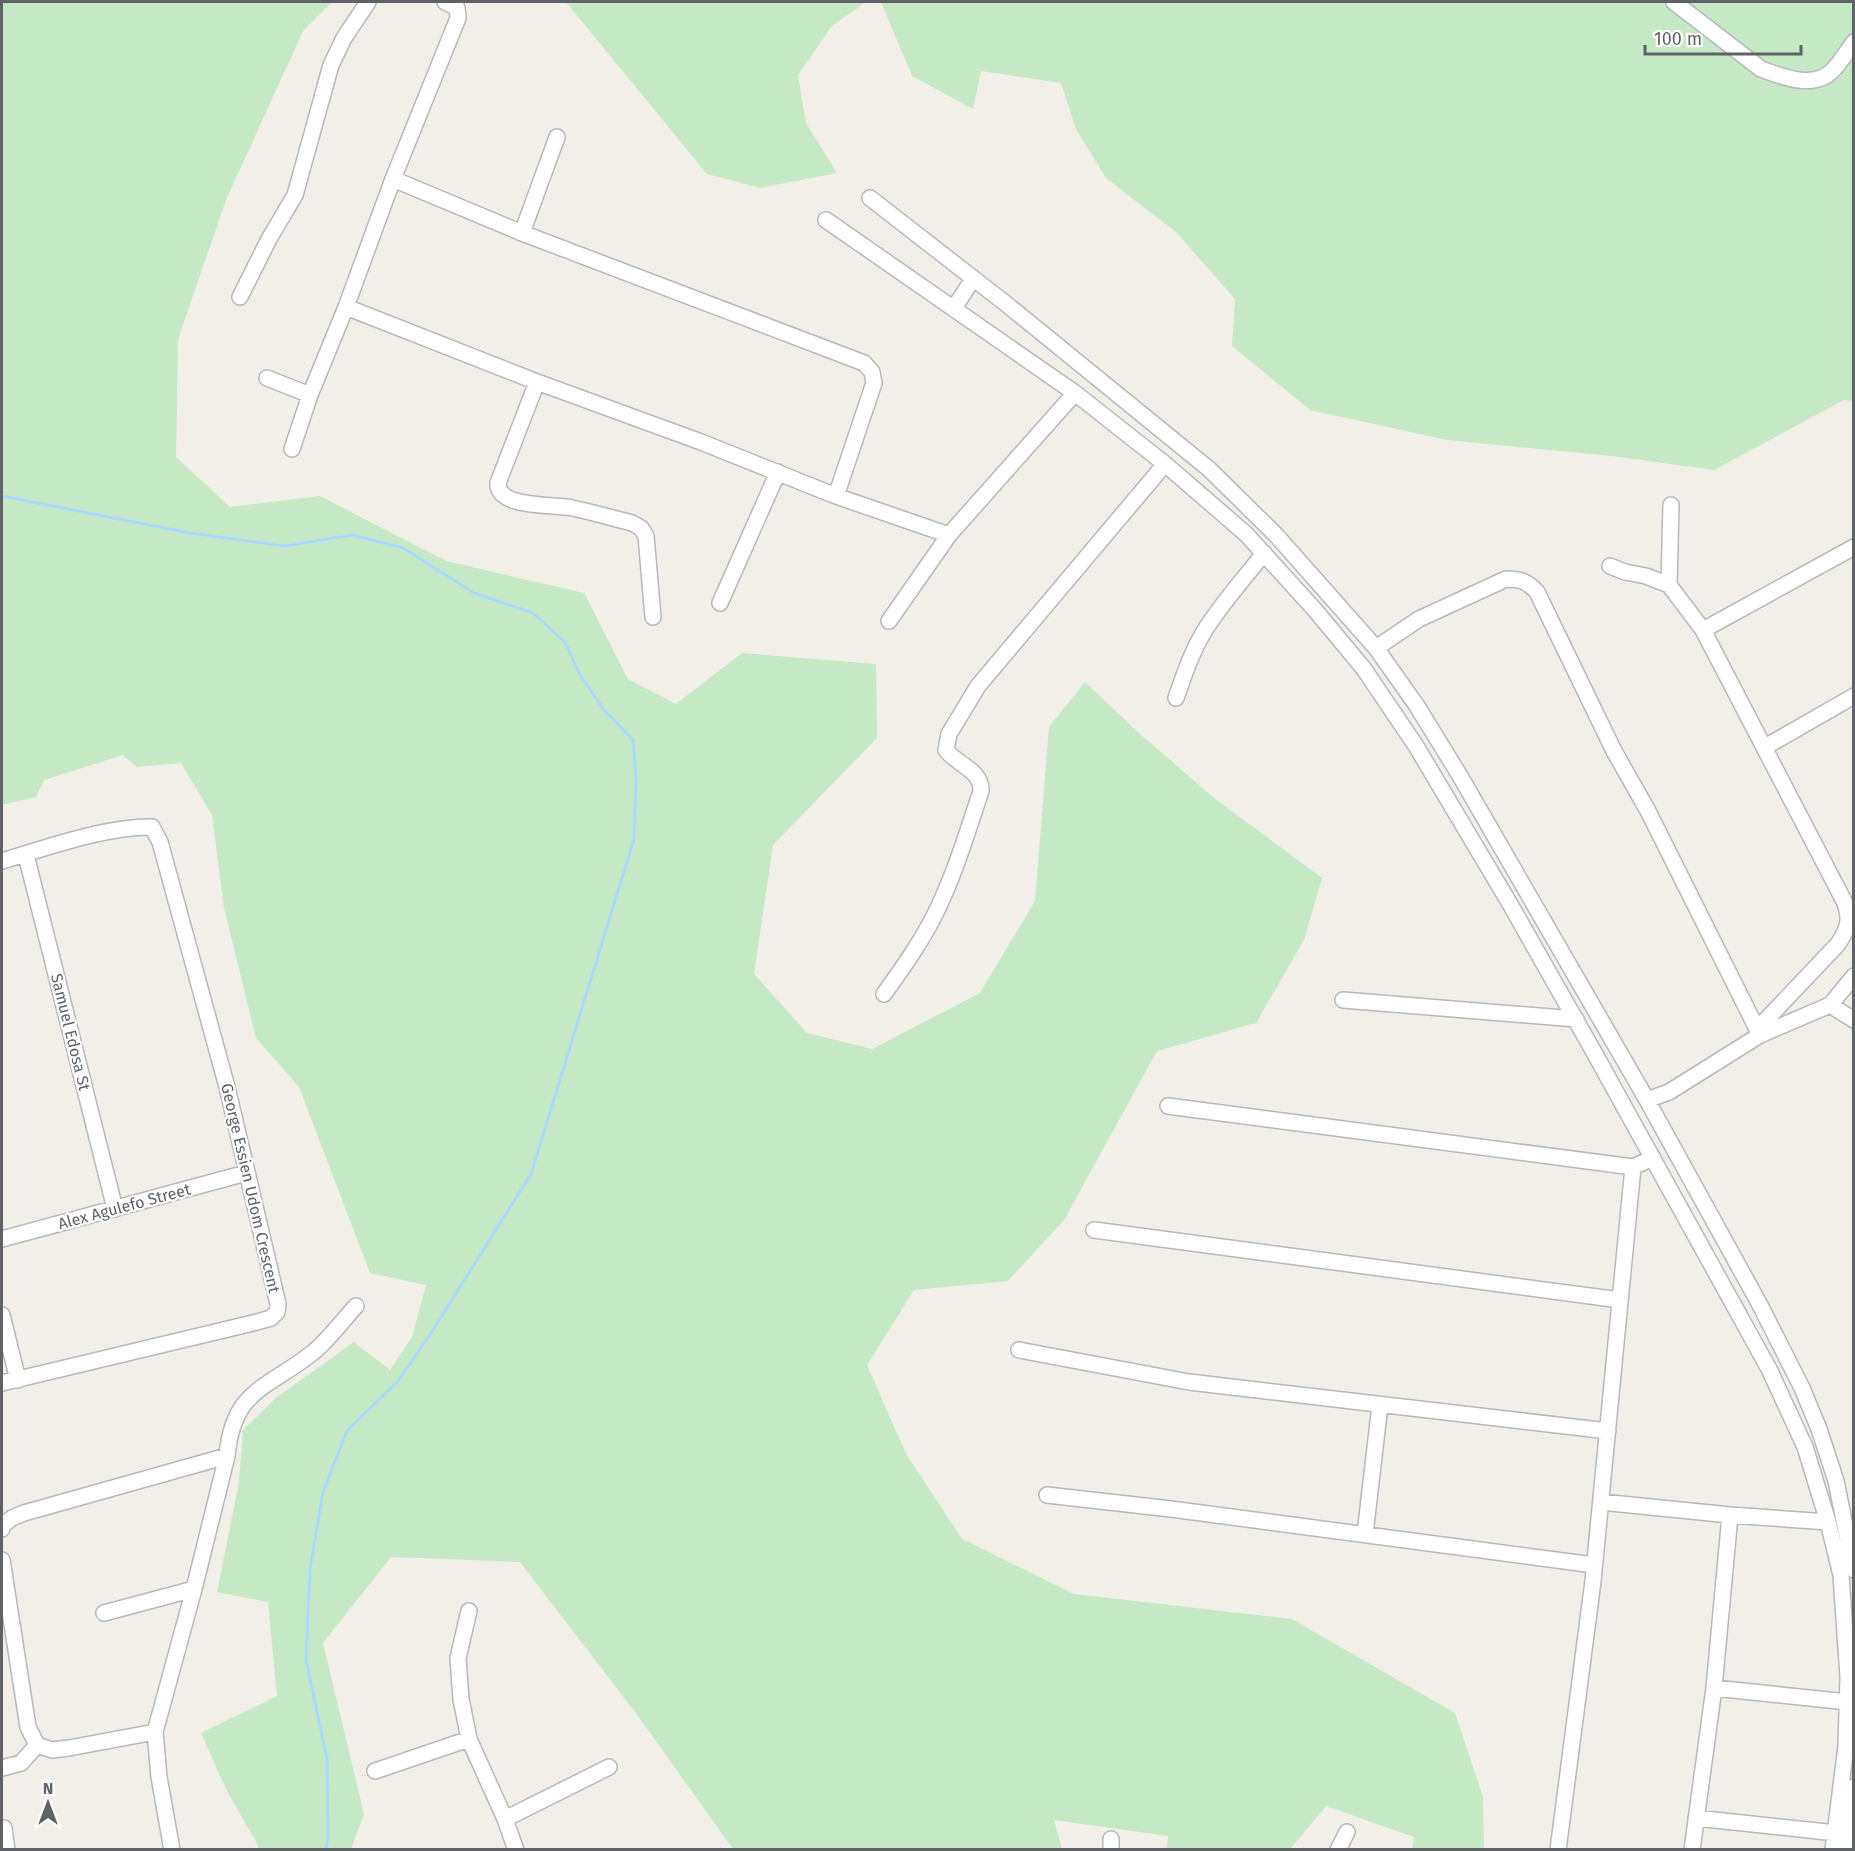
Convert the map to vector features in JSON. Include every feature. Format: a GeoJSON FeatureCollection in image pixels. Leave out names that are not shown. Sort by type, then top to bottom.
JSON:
{"type":"FeatureCollection","features":[{"type":"Feature","properties":{"kind":"street"},"geometry":{"type":"LineString","coordinates":[[240,297],[269,239],[295,195],[331,65],[344,38],[368,2]]}},
{"type":"Feature","properties":{"kind":"street"},"geometry":{"type":"LineString","coordinates":[[292,449],[310,395],[346,307],[393,179],[458,18],[457,8],[446,2]]}},
{"type":"Feature","properties":{"kind":"street"},"geometry":{"type":"LineString","coordinates":[[1674,2],[1761,69],[1777,75],[1815,81],[1832,71],[1854,42]]}},
{"type":"Feature","properties":{"kind":"street"},"geometry":{"type":"LineString","coordinates":[[522,232],[557,137]]}},
{"type":"Feature","properties":{"kind":"street"},"geometry":{"type":"LineString","coordinates":[[393,179],[522,232],[864,363],[872,372],[874,383],[836,496]]}},
{"type":"Feature","properties":{"kind":"street"},"geometry":{"type":"LineString","coordinates":[[870,198],[1005,303],[1209,469],[1276,535],[1376,648],[1418,706],[1647,1101],[1760,1305],[1802,1388],[1849,1512],[1854,1570]]}},
{"type":"Feature","properties":{"kind":"street"},"geometry":{"type":"LineString","coordinates":[[826,220],[1075,393],[1165,464],[1246,534],[1364,669],[1416,746],[1576,1019],[1769,1369],[1805,1447],[1828,1522],[1840,1575],[1848,1702],[1846,1746],[1833,1850]]}},
{"type":"Feature","properties":{"kind":"street"},"geometry":{"type":"LineString","coordinates":[[954,308],[973,279]]}},
{"type":"Feature","properties":{"kind":"street"},"geometry":{"type":"LineString","coordinates":[[346,307],[836,496],[949,535]]}},
{"type":"Feature","properties":{"kind":"street"},"geometry":{"type":"LineString","coordinates":[[267,378],[310,395]]}},
{"type":"Feature","properties":{"kind":"street"},"geometry":{"type":"LineString","coordinates":[[537,382],[498,483],[498,489],[501,494],[509,498],[537,506],[570,507],[632,523],[641,528],[646,537],[653,617]]}},
{"type":"Feature","properties":{"kind":"street"},"geometry":{"type":"LineString","coordinates":[[890,621],[949,535],[1075,393]]}},
{"type":"Feature","properties":{"kind":"street"},"geometry":{"type":"LineString","coordinates":[[884,994],[911,955],[938,909],[962,850],[981,791],[982,783],[977,775],[946,750],[949,734],[978,686],[1165,464]]}},
{"type":"Feature","properties":{"kind":"street"},"geometry":{"type":"LineString","coordinates":[[720,603],[778,472]]}},
{"type":"Feature","properties":{"kind":"street"},"geometry":{"type":"LineString","coordinates":[[1669,585],[1671,505]]}},
{"type":"Feature","properties":{"kind":"street"},"geometry":{"type":"LineString","coordinates":[[1703,630],[1854,547]]}},
{"type":"Feature","properties":{"kind":"street"},"geometry":{"type":"LineString","coordinates":[[1176,698],[1204,632],[1264,554]]}},
{"type":"Feature","properties":{"kind":"street"},"geometry":{"type":"LineString","coordinates":[[1610,566],[1669,585],[1703,630],[1845,903],[1849,923],[1847,932],[1764,1022],[1760,1035]]}},
{"type":"Feature","properties":{"kind":"street"},"geometry":{"type":"LineString","coordinates":[[1376,648],[1419,620],[1506,579],[1519,579],[1529,583],[1537,592],[1614,751],[1648,811],[1760,1035]]}},
{"type":"Feature","properties":{"kind":"street"},"geometry":{"type":"LineString","coordinates":[[1765,747],[1854,696]]}},
{"type":"Feature","properties":{"kind":"street","name":"George Essien Udom Crescent"},"geometry":{"type":"LineString","coordinates":[[2,1383],[271,1318],[278,1312],[227,1087],[160,842],[152,827],[112,831],[26,855]]}},
{"type":"Feature","properties":{"kind":"street"},"geometry":{"type":"LineString","coordinates":[[2,861],[26,855]]}},
{"type":"Feature","properties":{"kind":"street","name":"Samuel Edosa St"},"geometry":{"type":"LineString","coordinates":[[26,855],[116,1209]]}},
{"type":"Feature","properties":{"kind":"street"},"geometry":{"type":"LineString","coordinates":[[1647,1101],[1669,1092],[1760,1035],[1830,1005],[1854,976]]}},
{"type":"Feature","properties":{"kind":"street"},"geometry":{"type":"LineString","coordinates":[[1343,1000],[1576,1019]]}},
{"type":"Feature","properties":{"kind":"street"},"geometry":{"type":"LineString","coordinates":[[1830,1005],[1854,1020]]}},
{"type":"Feature","properties":{"kind":"street"},"geometry":{"type":"LineString","coordinates":[[1595,1054],[1614,1044]]}},
{"type":"Feature","properties":{"kind":"street"},"geometry":{"type":"LineString","coordinates":[[1168,1106],[1633,1167],[1653,1158]]}},
{"type":"Feature","properties":{"kind":"street"},"geometry":{"type":"LineString","coordinates":[[1558,1850],[1594,1564],[1633,1167]]}},
{"type":"Feature","properties":{"kind":"street","name":"Alex Agulefo Street"},"geometry":{"type":"LineString","coordinates":[[2,1239],[246,1173]]}},
{"type":"Feature","properties":{"kind":"street"},"geometry":{"type":"LineString","coordinates":[[1094,1230],[1620,1300]]}},
{"type":"Feature","properties":{"kind":"street"},"geometry":{"type":"LineString","coordinates":[[172,1850],[159,1777],[154,1732],[194,1589],[227,1456],[228,1435],[245,1401],[313,1353],[356,1306]]}},
{"type":"Feature","properties":{"kind":"street"},"geometry":{"type":"LineString","coordinates":[[2,1315],[18,1380]]}},
{"type":"Feature","properties":{"kind":"street"},"geometry":{"type":"LineString","coordinates":[[1019,1350],[1190,1382],[1608,1431]]}},
{"type":"Feature","properties":{"kind":"street"},"geometry":{"type":"LineString","coordinates":[[1365,1534],[1380,1406]]}},
{"type":"Feature","properties":{"kind":"street"},"geometry":{"type":"LineString","coordinates":[[2,1529],[2,1526],[12,1518],[24,1513],[227,1456]]}},
{"type":"Feature","properties":{"kind":"street"},"geometry":{"type":"LineString","coordinates":[[1047,1495],[1594,1564]]}},
{"type":"Feature","properties":{"kind":"street"},"geometry":{"type":"LineString","coordinates":[[1600,1502],[1828,1522]]}},
{"type":"Feature","properties":{"kind":"street"},"geometry":{"type":"LineString","coordinates":[[1692,1850],[1714,1688],[1730,1515]]}},
{"type":"Feature","properties":{"kind":"street"},"geometry":{"type":"LineString","coordinates":[[2,1560],[28,1727],[37,1745],[52,1750],[154,1732]]}},
{"type":"Feature","properties":{"kind":"street"},"geometry":{"type":"LineString","coordinates":[[104,1613],[194,1589]]}},
{"type":"Feature","properties":{"kind":"street"},"geometry":{"type":"LineString","coordinates":[[469,1611],[458,1658],[461,1699],[469,1739],[505,1819],[515,1849]]}},
{"type":"Feature","properties":{"kind":"street"},"geometry":{"type":"LineString","coordinates":[[1714,1688],[1848,1702]]}},
{"type":"Feature","properties":{"kind":"street"},"geometry":{"type":"LineString","coordinates":[[375,1771],[469,1739]]}},
{"type":"Feature","properties":{"kind":"street"},"geometry":{"type":"LineString","coordinates":[[2,1768],[21,1763],[37,1745]]}},
{"type":"Feature","properties":{"kind":"street"},"geometry":{"type":"LineString","coordinates":[[505,1819],[609,1767]]}},
{"type":"Feature","properties":{"kind":"street"},"geometry":{"type":"LineString","coordinates":[[1845,1850],[1852,1820],[1854,1787]]}},
{"type":"Feature","properties":{"kind":"street"},"geometry":{"type":"LineString","coordinates":[[1696,1818],[1836,1833]]}},
{"type":"Feature","properties":{"kind":"street"},"geometry":{"type":"LineString","coordinates":[[4,1828],[8,1850]]}},
{"type":"Feature","properties":{"kind":"street"},"geometry":{"type":"LineString","coordinates":[[1338,1850],[1347,1832]]}},
{"type":"Feature","properties":{"kind":"green space"},"geometry":{"type":"Polygon","coordinates":[[[2,2],[332,2],[303,31],[226,200],[180,333],[176,457],[230,507],[320,496],[446,561],[584,593],[628,679],[676,704],[742,653],[876,664],[877,738],[773,845],[754,974],[807,1033],[872,1049],[980,993],[1035,901],[1049,727],[1085,682],[1139,733],[1214,798],[1322,878],[1304,940],[1256,1023],[1157,1051],[1064,1220],[1008,1281],[914,1290],[867,1365],[906,1454],[962,1539],[1074,1594],[1292,1619],[1455,1713],[1483,1797],[1484,1849],[1412,1849],[1414,1837],[1326,1806],[1290,1849],[1167,1849],[1168,1836],[1054,1820],[1062,1849],[733,1849],[638,1716],[520,1562],[391,1557],[323,1643],[364,1814],[351,1849],[258,1849],[258,1845],[227,1791],[201,1733],[277,1696],[268,1602],[217,1592],[239,1482],[243,1430],[276,1398],[354,1342],[390,1370],[412,1337],[426,1285],[370,1273],[299,1087],[256,1038],[224,908],[212,815],[181,763],[137,767],[123,755],[44,780],[36,797],[2,805],[2,2]]]}},
{"type":"Feature","properties":{"kind":"green space"},"geometry":{"type":"Polygon","coordinates":[[[566,2],[866,2],[832,26],[798,75],[806,123],[837,173],[760,188],[707,174],[566,2]]]}},
{"type":"Feature","properties":{"kind":"green space"},"geometry":{"type":"Polygon","coordinates":[[[881,2],[1853,2],[1853,401],[1844,400],[1714,470],[1612,456],[1447,440],[1310,410],[1232,346],[1235,299],[1176,232],[1106,178],[1076,129],[1061,83],[981,71],[973,109],[912,76],[881,2]]]}},
{"type":"Feature","properties":{"kind":"waterway"},"geometry":{"type":"LineString","coordinates":[[2,496],[190,533],[285,546],[352,535],[403,548],[474,593],[533,613],[565,642],[580,675],[604,710],[633,740],[636,780],[634,839],[531,1174],[433,1330],[398,1381],[347,1431],[323,1492],[310,1570],[306,1660],[327,1759],[328,1836],[326,1850]]}}]}
